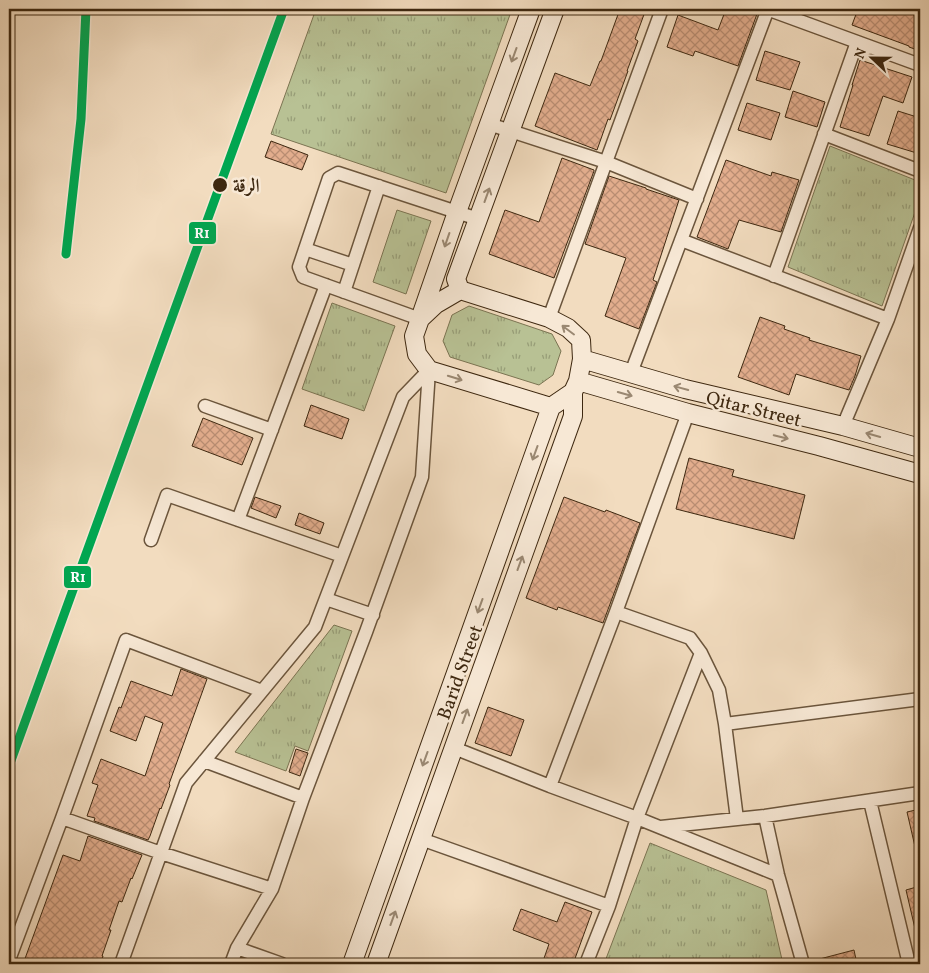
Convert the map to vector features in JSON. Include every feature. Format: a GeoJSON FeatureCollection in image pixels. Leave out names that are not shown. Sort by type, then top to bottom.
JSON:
{"type":"FeatureCollection","features":[{"type":"Feature","properties":{"kind":"main road"},"geometry":{"type":"LineString","coordinates":[[531,9],[414,336],[417,354],[429,370],[552,407],[575,386]]}},
{"type":"Feature","properties":{"kind":"main road"},"geometry":{"type":"LineString","coordinates":[[460,290],[456,279],[554,9]]}},
{"type":"Feature","properties":{"kind":"main road"},"geometry":{"type":"LineString","coordinates":[[420,318],[436,304],[460,290],[549,318],[568,328],[581,340],[582,359]]}},
{"type":"Feature","properties":{"kind":"main road","name":"Qitar Street"},"geometry":{"type":"LineString","coordinates":[[582,359],[685,389],[843,426],[914,446]]}},
{"type":"Feature","properties":{"kind":"main road","name":"Barid Street"},"geometry":{"type":"LineString","coordinates":[[376,964],[573,416],[575,386],[582,359]]}},
{"type":"Feature","properties":{"kind":"main road","name":"Qitar Street"},"geometry":{"type":"LineString","coordinates":[[575,386],[819,446],[912,472]]}},
{"type":"Feature","properties":{"kind":"main road","name":"Barid Street"},"geometry":{"type":"LineString","coordinates":[[352,964],[552,407]]}},
{"type":"Feature","properties":{"kind":"main road"},"geometry":{"type":"LineString","coordinates":[[819,446],[824,422]]}},
{"type":"Feature","properties":{"kind":"main road"},"geometry":{"type":"LineString","coordinates":[[912,472],[914,446]]}},
{"type":"Feature","properties":{"kind":"street"},"geometry":{"type":"LineString","coordinates":[[549,318],[662,9]]}},
{"type":"Feature","properties":{"kind":"street"},"geometry":{"type":"LineString","coordinates":[[631,373],[768,9],[920,65]]}},
{"type":"Feature","properties":{"kind":"street"},"geometry":{"type":"LineString","coordinates":[[774,276],[857,42]]}},
{"type":"Feature","properties":{"kind":"street"},"geometry":{"type":"LineString","coordinates":[[489,124],[606,162],[696,199]]}},
{"type":"Feature","properties":{"kind":"street"},"geometry":{"type":"LineString","coordinates":[[824,134],[920,171]]}},
{"type":"Feature","properties":{"kind":"street"},"geometry":{"type":"LineString","coordinates":[[420,318],[303,277],[299,267],[329,178],[338,173],[478,219]]}},
{"type":"Feature","properties":{"kind":"street"},"geometry":{"type":"LineString","coordinates":[[344,292],[379,186]]}},
{"type":"Feature","properties":{"kind":"street"},"geometry":{"type":"LineString","coordinates":[[843,426],[888,319],[920,228]]}},
{"type":"Feature","properties":{"kind":"street"},"geometry":{"type":"LineString","coordinates":[[681,240],[888,319]]}},
{"type":"Feature","properties":{"kind":"street"},"geometry":{"type":"LineString","coordinates":[[305,249],[353,265]]}},
{"type":"Feature","properties":{"kind":"street"},"geometry":{"type":"LineString","coordinates":[[238,520],[326,285]]}},
{"type":"Feature","properties":{"kind":"street"},"geometry":{"type":"LineString","coordinates":[[121,964],[186,783],[315,627],[403,397],[429,370]]}},
{"type":"Feature","properties":{"kind":"street"},"geometry":{"type":"LineString","coordinates":[[231,964],[237,948],[272,889],[302,798],[422,477],[429,370]]}},
{"type":"Feature","properties":{"kind":"street"},"geometry":{"type":"LineString","coordinates":[[205,406],[272,430]]}},
{"type":"Feature","properties":{"kind":"street"},"geometry":{"type":"LineString","coordinates":[[550,786],[616,612],[688,413]]}},
{"type":"Feature","properties":{"kind":"street"},"geometry":{"type":"LineString","coordinates":[[151,540],[167,495],[342,556]]}},
{"type":"Feature","properties":{"kind":"street"},"geometry":{"type":"LineString","coordinates":[[326,599],[372,615]]}},
{"type":"Feature","properties":{"kind":"street"},"geometry":{"type":"LineString","coordinates":[[616,612],[690,638],[701,652],[719,690],[726,724],[737,818]]}},
{"type":"Feature","properties":{"kind":"street"},"geometry":{"type":"LineString","coordinates":[[9,960],[126,640],[262,691]]}},
{"type":"Feature","properties":{"kind":"street"},"geometry":{"type":"LineString","coordinates":[[586,964],[609,906],[637,818],[701,652]]}},
{"type":"Feature","properties":{"kind":"street"},"geometry":{"type":"LineString","coordinates":[[726,724],[920,700]]}},
{"type":"Feature","properties":{"kind":"street"},"geometry":{"type":"LineString","coordinates":[[454,748],[637,818],[778,875]]}},
{"type":"Feature","properties":{"kind":"street"},"geometry":{"type":"LineString","coordinates":[[204,761],[302,798]]}},
{"type":"Feature","properties":{"kind":"street"},"geometry":{"type":"LineString","coordinates":[[659,828],[765,816],[920,793]]}},
{"type":"Feature","properties":{"kind":"street"},"geometry":{"type":"LineString","coordinates":[[870,801],[908,964]]}},
{"type":"Feature","properties":{"kind":"street"},"geometry":{"type":"LineString","coordinates":[[765,816],[778,875],[803,964]]}},
{"type":"Feature","properties":{"kind":"street"},"geometry":{"type":"LineString","coordinates":[[62,818],[272,889]]}},
{"type":"Feature","properties":{"kind":"street"},"geometry":{"type":"LineString","coordinates":[[421,840],[609,906]]}},
{"type":"Feature","properties":{"kind":"street"},"geometry":{"type":"LineString","coordinates":[[237,948],[282,964]]}},
{"type":"Feature","properties":{"kind":"green space"},"geometry":{"type":"Polygon","coordinates":[[[316,9],[512,9],[446,193],[271,134],[316,9]]]}},
{"type":"Feature","properties":{"kind":"green space"},"geometry":{"type":"Polygon","coordinates":[[[830,146],[920,182],[920,198],[882,306],[788,267],[830,146]]]}},
{"type":"Feature","properties":{"kind":"green space"},"geometry":{"type":"Polygon","coordinates":[[[397,210],[431,221],[406,294],[373,282],[397,210]]]}},
{"type":"Feature","properties":{"kind":"green space"},"geometry":{"type":"Polygon","coordinates":[[[332,303],[395,326],[364,411],[302,389],[332,303]]]}},
{"type":"Feature","properties":{"kind":"green space"},"geometry":{"type":"Polygon","coordinates":[[[469,306],[552,334],[561,351],[553,375],[539,385],[450,357],[443,341],[452,315],[469,306]]]}},
{"type":"Feature","properties":{"kind":"green space"},"geometry":{"type":"Polygon","coordinates":[[[334,625],[352,631],[308,751],[295,746],[286,771],[235,752],[334,625]]]}},
{"type":"Feature","properties":{"kind":"green space"},"geometry":{"type":"Polygon","coordinates":[[[650,843],[766,890],[783,964],[604,964],[650,843]]]}},
{"type":"Feature","properties":{"kind":"building"},"geometry":{"type":"Polygon","coordinates":[[[620,9],[646,9],[635,39],[638,41],[628,71],[597,150],[535,126],[555,73],[590,86],[620,9]]]}},
{"type":"Feature","properties":{"kind":"building"},"geometry":{"type":"Polygon","coordinates":[[[726,9],[743,9],[757,14],[738,66],[695,51],[693,56],[667,47],[678,15],[718,30],[726,9]]]}},
{"type":"Feature","properties":{"kind":"building"},"geometry":{"type":"Polygon","coordinates":[[[858,9],[897,9],[920,17],[920,51],[852,25],[858,9]]]}},
{"type":"Feature","properties":{"kind":"building"},"geometry":{"type":"Polygon","coordinates":[[[765,51],[800,62],[790,90],[756,80],[765,51]]]}},
{"type":"Feature","properties":{"kind":"building"},"geometry":{"type":"Polygon","coordinates":[[[860,60],[912,77],[903,103],[883,96],[869,136],[840,127],[860,60]]]}},
{"type":"Feature","properties":{"kind":"building"},"geometry":{"type":"Polygon","coordinates":[[[793,91],[825,102],[817,127],[785,117],[793,91]]]}},
{"type":"Feature","properties":{"kind":"building"},"geometry":{"type":"Polygon","coordinates":[[[747,103],[780,113],[771,140],[738,130],[747,103]]]}},
{"type":"Feature","properties":{"kind":"building"},"geometry":{"type":"Polygon","coordinates":[[[898,111],[920,118],[920,154],[887,144],[898,111]]]}},
{"type":"Feature","properties":{"kind":"building"},"geometry":{"type":"Polygon","coordinates":[[[271,141],[308,155],[302,170],[265,157],[271,141]]]}},
{"type":"Feature","properties":{"kind":"building"},"geometry":{"type":"Polygon","coordinates":[[[562,158],[594,171],[554,278],[489,254],[505,210],[539,222],[562,158]]]}},
{"type":"Feature","properties":{"kind":"building"},"geometry":{"type":"Polygon","coordinates":[[[726,160],[771,176],[772,172],[799,180],[781,232],[739,220],[728,249],[697,237],[726,160]]]}},
{"type":"Feature","properties":{"kind":"building"},"geometry":{"type":"Polygon","coordinates":[[[609,176],[679,200],[653,280],[657,282],[639,329],[605,316],[626,258],[585,244],[609,176]]]}},
{"type":"Feature","properties":{"kind":"building"},"geometry":{"type":"Polygon","coordinates":[[[760,317],[785,326],[784,329],[810,338],[809,340],[861,356],[849,390],[796,374],[789,395],[738,377],[760,317]]]}},
{"type":"Feature","properties":{"kind":"building"},"geometry":{"type":"Polygon","coordinates":[[[311,405],[349,419],[342,439],[304,426],[311,405]]]}},
{"type":"Feature","properties":{"kind":"building"},"geometry":{"type":"Polygon","coordinates":[[[203,418],[253,438],[242,465],[192,446],[203,418]]]}},
{"type":"Feature","properties":{"kind":"building"},"geometry":{"type":"Polygon","coordinates":[[[689,458],[734,470],[732,476],[805,495],[794,539],[676,509],[689,458]]]}},
{"type":"Feature","properties":{"kind":"building"},"geometry":{"type":"Polygon","coordinates":[[[255,497],[281,506],[276,518],[251,508],[255,497]]]}},
{"type":"Feature","properties":{"kind":"building"},"geometry":{"type":"Polygon","coordinates":[[[564,497],[640,523],[603,623],[558,607],[557,610],[526,598],[564,497]]]}},
{"type":"Feature","properties":{"kind":"building"},"geometry":{"type":"Polygon","coordinates":[[[299,513],[324,523],[320,534],[295,525],[299,513]]]}},
{"type":"Feature","properties":{"kind":"building"},"geometry":{"type":"Polygon","coordinates":[[[181,669],[207,679],[170,785],[148,840],[94,821],[95,818],[87,816],[98,785],[92,783],[101,759],[145,776],[163,723],[145,716],[136,741],[110,731],[131,681],[172,696],[181,669]]]}},
{"type":"Feature","properties":{"kind":"building"},"geometry":{"type":"Polygon","coordinates":[[[488,707],[524,720],[511,756],[475,743],[488,707]]]}},
{"type":"Feature","properties":{"kind":"building"},"geometry":{"type":"Polygon","coordinates":[[[296,749],[308,753],[300,776],[289,772],[296,749]]]}},
{"type":"Feature","properties":{"kind":"building"},"geometry":{"type":"Polygon","coordinates":[[[920,809],[920,851],[916,851],[907,812],[920,809]]]}},
{"type":"Feature","properties":{"kind":"building"},"geometry":{"type":"Polygon","coordinates":[[[88,836],[142,855],[122,902],[119,901],[109,930],[111,930],[101,964],[23,964],[63,855],[80,861],[88,836]]]}},
{"type":"Feature","properties":{"kind":"building"},"geometry":{"type":"Polygon","coordinates":[[[920,886],[920,932],[916,933],[906,890],[920,886]]]}},
{"type":"Feature","properties":{"kind":"building"},"geometry":{"type":"Polygon","coordinates":[[[565,902],[592,912],[573,964],[542,964],[549,944],[513,930],[521,909],[557,922],[565,902]]]}},
{"type":"Feature","properties":{"kind":"building"},"geometry":{"type":"Polygon","coordinates":[[[854,950],[857,964],[812,964],[812,961],[854,950]]]}},
{"type":"Feature","properties":{"kind":"transit line","name":"R1"},"geometry":{"type":"LineString","coordinates":[[66,254],[81,119],[86,9]]}},
{"type":"Feature","properties":{"kind":"transit line","name":"R1"},"geometry":{"type":"LineString","coordinates":[[9,766],[284,9]]}},
{"type":"Feature","properties":{"kind":"place","name":"الرقة"},"geometry":{"type":"Point","coordinates":[220,185]}}]}
